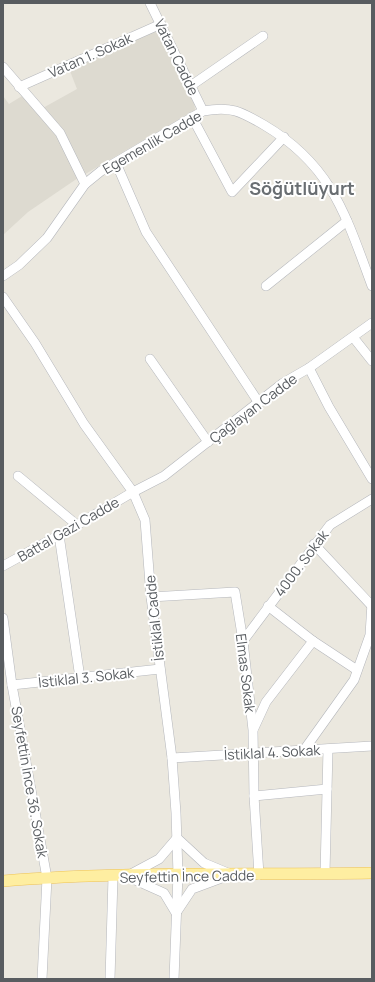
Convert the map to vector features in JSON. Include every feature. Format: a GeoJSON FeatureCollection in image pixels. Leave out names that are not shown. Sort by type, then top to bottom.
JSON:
{"type":"FeatureCollection","features":[{"type":"Feature","properties":{"kind":"main road","name":"Seyfettin İnce Cadde"},"geometry":{"type":"LineString","coordinates":[[3,881],[47,878],[178,874],[260,875],[372,873]]}},
{"type":"Feature","properties":{"kind":"street","name":"Vatan Cadde"},"geometry":{"type":"LineString","coordinates":[[150,3],[192,85],[203,111]]}},
{"type":"Feature","properties":{"kind":"street","name":"Vatan 1. Sokak"},"geometry":{"type":"LineString","coordinates":[[19,87],[161,24]]}},
{"type":"Feature","properties":{"kind":"street"},"geometry":{"type":"LineString","coordinates":[[192,85],[263,36]]}},
{"type":"Feature","properties":{"kind":"street"},"geometry":{"type":"LineString","coordinates":[[3,67],[60,134],[85,184]]}},
{"type":"Feature","properties":{"kind":"street","name":"Egemenlik Cadde"},"geometry":{"type":"LineString","coordinates":[[3,276],[19,265],[47,238],[85,184],[100,171],[203,111],[222,107],[244,114],[284,137],[309,159],[330,185],[347,222],[372,286]]}},
{"type":"Feature","properties":{"kind":"street"},"geometry":{"type":"LineString","coordinates":[[192,118],[232,192],[284,137]]}},
{"type":"Feature","properties":{"kind":"street"},"geometry":{"type":"LineString","coordinates":[[116,163],[146,232],[258,403]]}},
{"type":"Feature","properties":{"kind":"street"},"geometry":{"type":"LineString","coordinates":[[266,286],[347,222]]}},
{"type":"Feature","properties":{"kind":"street","name":"İstiklal Cadde"},"geometry":{"type":"LineString","coordinates":[[3,297],[35,343],[84,424],[133,492],[145,520],[160,669],[172,758],[178,874],[174,979]]}},
{"type":"Feature","properties":{"kind":"street","name":"Çağlayan Cadde"},"geometry":{"type":"LineString","coordinates":[[133,492],[164,476],[283,383],[309,368],[372,323]]}},
{"type":"Feature","properties":{"kind":"street"},"geometry":{"type":"LineString","coordinates":[[353,337],[372,361]]}},
{"type":"Feature","properties":{"kind":"street"},"geometry":{"type":"LineString","coordinates":[[150,359],[208,442]]}},
{"type":"Feature","properties":{"kind":"street"},"geometry":{"type":"LineString","coordinates":[[309,368],[329,407],[372,479]]}},
{"type":"Feature","properties":{"kind":"street"},"geometry":{"type":"LineString","coordinates":[[18,476],[77,526]]}},
{"type":"Feature","properties":{"kind":"street","name":"Battal Gazi Cadde"},"geometry":{"type":"LineString","coordinates":[[3,566],[77,526],[133,492]]}},
{"type":"Feature","properties":{"kind":"street","name":"4000. Sokak"},"geometry":{"type":"LineString","coordinates":[[243,641],[314,544],[330,525],[372,499]]}},
{"type":"Feature","properties":{"kind":"street"},"geometry":{"type":"LineString","coordinates":[[59,536],[80,678]]}},
{"type":"Feature","properties":{"kind":"street"},"geometry":{"type":"LineString","coordinates":[[304,750],[354,680],[370,635],[372,605],[314,544]]}},
{"type":"Feature","properties":{"kind":"street","name":"Elmas Sokak"},"geometry":{"type":"LineString","coordinates":[[152,597],[235,592],[243,641],[253,730],[254,796],[260,875]]}},
{"type":"Feature","properties":{"kind":"street"},"geometry":{"type":"LineString","coordinates":[[268,606],[313,641],[357,670]]}},
{"type":"Feature","properties":{"kind":"street","name":"Seyfettin İnce 36. Sokak"},"geometry":{"type":"LineString","coordinates":[[3,618],[12,686],[47,878],[42,979]]}},
{"type":"Feature","properties":{"kind":"street"},"geometry":{"type":"LineString","coordinates":[[253,730],[266,702],[313,641]]}},
{"type":"Feature","properties":{"kind":"street","name":"İstiklal 3. Sokak"},"geometry":{"type":"LineString","coordinates":[[12,686],[160,669]]}},
{"type":"Feature","properties":{"kind":"street","name":"İstiklal 4. Sokak"},"geometry":{"type":"LineString","coordinates":[[172,758],[372,746]]}},
{"type":"Feature","properties":{"kind":"street"},"geometry":{"type":"LineString","coordinates":[[325,874],[328,749]]}},
{"type":"Feature","properties":{"kind":"street"},"geometry":{"type":"LineString","coordinates":[[254,796],[327,789]]}},
{"type":"Feature","properties":{"kind":"street"},"geometry":{"type":"LineString","coordinates":[[126,876],[159,858],[177,838],[204,863],[232,875]]}},
{"type":"Feature","properties":{"kind":"street"},"geometry":{"type":"LineString","coordinates":[[126,876],[164,893],[176,913],[192,889],[232,875]]}},
{"type":"Feature","properties":{"kind":"street"},"geometry":{"type":"LineString","coordinates":[[110,979],[113,877]]}},
{"type":"Feature","properties":{"kind":"shaded area"},"geometry":{"type":"Polygon","coordinates":[[[156,31],[194,100],[195,110],[75,180],[28,212],[3,235],[3,96],[9,104],[27,93],[41,109],[77,89],[68,66],[80,59],[156,31]]]}},
{"type":"Feature","properties":{"kind":"district","name":"Söğütlüyurt"},"geometry":{"type":"Point","coordinates":[302,188]}}]}
